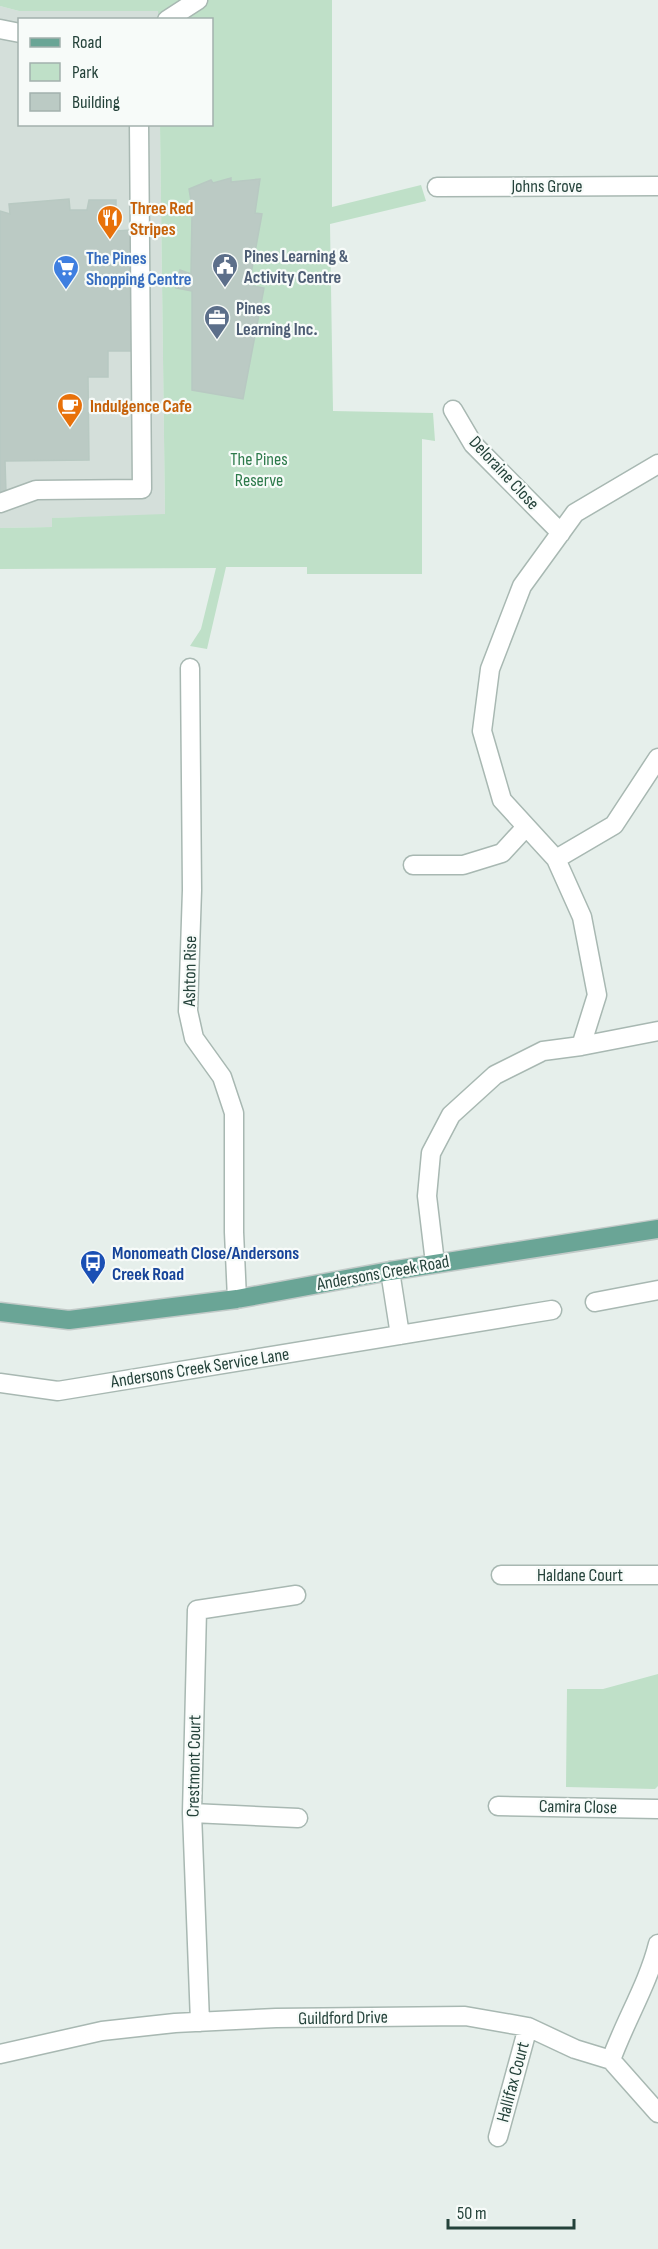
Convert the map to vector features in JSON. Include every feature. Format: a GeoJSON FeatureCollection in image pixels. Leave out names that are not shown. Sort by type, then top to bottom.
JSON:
{"type":"FeatureCollection","features":[{"type":"Feature","properties":{"kind":"main road","name":"Andersons Creek Road"},"geometry":{"type":"LineString","coordinates":[[0,1312],[69,1320],[237,1299],[435,1263],[658,1229]]}},
{"type":"Feature","properties":{"kind":"street"},"geometry":{"type":"LineString","coordinates":[[170,18],[198,0]]}},
{"type":"Feature","properties":{"kind":"street"},"geometry":{"type":"LineString","coordinates":[[0,29],[18,33]]}},
{"type":"Feature","properties":{"kind":"street"},"geometry":{"type":"LineString","coordinates":[[0,503],[4,504],[36,490],[142,489],[139,126]]}},
{"type":"Feature","properties":{"kind":"street","name":"Johns Grove"},"geometry":{"type":"LineString","coordinates":[[437,187],[658,186]]}},
{"type":"Feature","properties":{"kind":"street","name":"Deloraine Close"},"geometry":{"type":"LineString","coordinates":[[453,410],[473,444],[561,533]]}},
{"type":"Feature","properties":{"kind":"street"},"geometry":{"type":"LineString","coordinates":[[581,1046],[597,995],[582,917],[556,859],[502,800],[482,731],[490,669],[522,586],[575,513],[658,464]]}},
{"type":"Feature","properties":{"kind":"street","name":"Ashton Rise"},"geometry":{"type":"LineString","coordinates":[[190,668],[192,890],[188,1011],[194,1038],[222,1077],[234,1113],[234,1232],[237,1299]]}},
{"type":"Feature","properties":{"kind":"street"},"geometry":{"type":"LineString","coordinates":[[556,859],[614,825],[658,758]]}},
{"type":"Feature","properties":{"kind":"street"},"geometry":{"type":"LineString","coordinates":[[413,865],[463,866],[502,853],[526,827]]}},
{"type":"Feature","properties":{"kind":"street"},"geometry":{"type":"LineString","coordinates":[[435,1263],[427,1196],[431,1153],[451,1115],[495,1075],[543,1051],[658,1031]]}},
{"type":"Feature","properties":{"kind":"street"},"geometry":{"type":"LineString","coordinates":[[390,1271],[400,1335]]}},
{"type":"Feature","properties":{"kind":"street"},"geometry":{"type":"LineString","coordinates":[[596,1302],[658,1290]]}},
{"type":"Feature","properties":{"kind":"street","name":"Andersons Creek Service Lane"},"geometry":{"type":"LineString","coordinates":[[0,1383],[58,1391],[552,1310]]}},
{"type":"Feature","properties":{"kind":"street","name":"Haldane Court"},"geometry":{"type":"LineString","coordinates":[[501,1575],[658,1575]]}},
{"type":"Feature","properties":{"kind":"street","name":"Crestmont Court"},"geometry":{"type":"LineString","coordinates":[[200,2022],[192,1813],[197,1610],[296,1595]]}},
{"type":"Feature","properties":{"kind":"street","name":"Camira Close"},"geometry":{"type":"LineString","coordinates":[[498,1806],[658,1809]]}},
{"type":"Feature","properties":{"kind":"street"},"geometry":{"type":"LineString","coordinates":[[192,1813],[298,1818]]}},
{"type":"Feature","properties":{"kind":"street"},"geometry":{"type":"LineString","coordinates":[[658,1944],[652,1966],[621,2031],[611,2060],[658,2113]]}},
{"type":"Feature","properties":{"kind":"street","name":"Guildford Drive"},"geometry":{"type":"LineString","coordinates":[[0,2055],[102,2031],[175,2022],[276,2018],[465,2016],[528,2027],[576,2049],[611,2060]]}},
{"type":"Feature","properties":{"kind":"street","name":"Hallifax Court"},"geometry":{"type":"LineString","coordinates":[[498,2137],[528,2027]]}},
{"type":"Feature","properties":{"kind":"shaded area"},"geometry":{"type":"Polygon","coordinates":[[[0,6],[19,11],[159,11],[159,18],[18,18],[18,126],[160,126],[165,515],[53,518],[52,527],[0,528],[0,6]]]}},
{"type":"Feature","properties":{"kind":"green space","name":"The Pines Reserve"},"geometry":{"type":"Polygon","coordinates":[[[0,0],[332,0],[332,207],[421,185],[426,201],[330,224],[333,411],[433,413],[435,441],[422,439],[422,574],[307,574],[307,567],[226,567],[207,649],[190,646],[201,629],[216,568],[0,569],[0,528],[52,527],[52,518],[165,514],[160,126],[213,126],[213,18],[159,18],[158,11],[19,11],[0,6],[0,0]]]}},
{"type":"Feature","properties":{"kind":"green space"},"geometry":{"type":"Polygon","coordinates":[[[658,1674],[658,1786],[655,1789],[566,1787],[567,1689],[603,1689],[658,1674]]]}},
{"type":"Feature","properties":{"kind":"building","name":"Pines Learning & Activity Centre"},"geometry":{"type":"Polygon","coordinates":[[[231,178],[231,182],[260,179],[255,213],[262,214],[249,285],[264,288],[243,399],[192,390],[192,291],[176,288],[180,270],[191,274],[193,213],[189,189],[211,180],[213,183],[231,178]]]}},
{"type":"Feature","properties":{"kind":"building","name":"The Pines Shopping Centre"},"geometry":{"type":"Polygon","coordinates":[[[69,199],[70,210],[87,210],[89,200],[116,200],[116,231],[131,230],[132,351],[108,351],[108,377],[88,377],[89,460],[5,461],[6,493],[0,493],[0,211],[10,214],[9,204],[69,199]]]}},
{"type":"Feature","properties":{"kind":"place","name":"Three Red Stripes"},"geometry":{"type":"Point","coordinates":[110,241]}},
{"type":"Feature","properties":{"kind":"place","name":"Pines Learning & Activity Centre"},"geometry":{"type":"Point","coordinates":[225,289]}},
{"type":"Feature","properties":{"kind":"place","name":"The Pines Shopping Centre"},"geometry":{"type":"Point","coordinates":[66,291]}},
{"type":"Feature","properties":{"kind":"place","name":"Pines Learning Inc."},"geometry":{"type":"Point","coordinates":[217,341]}},
{"type":"Feature","properties":{"kind":"place","name":"Indulgence Cafe"},"geometry":{"type":"Point","coordinates":[70,429]}},
{"type":"Feature","properties":{"kind":"place","name":"Monomeath Close/Andersons Creek Road"},"geometry":{"type":"Point","coordinates":[93,1286]}}]}
